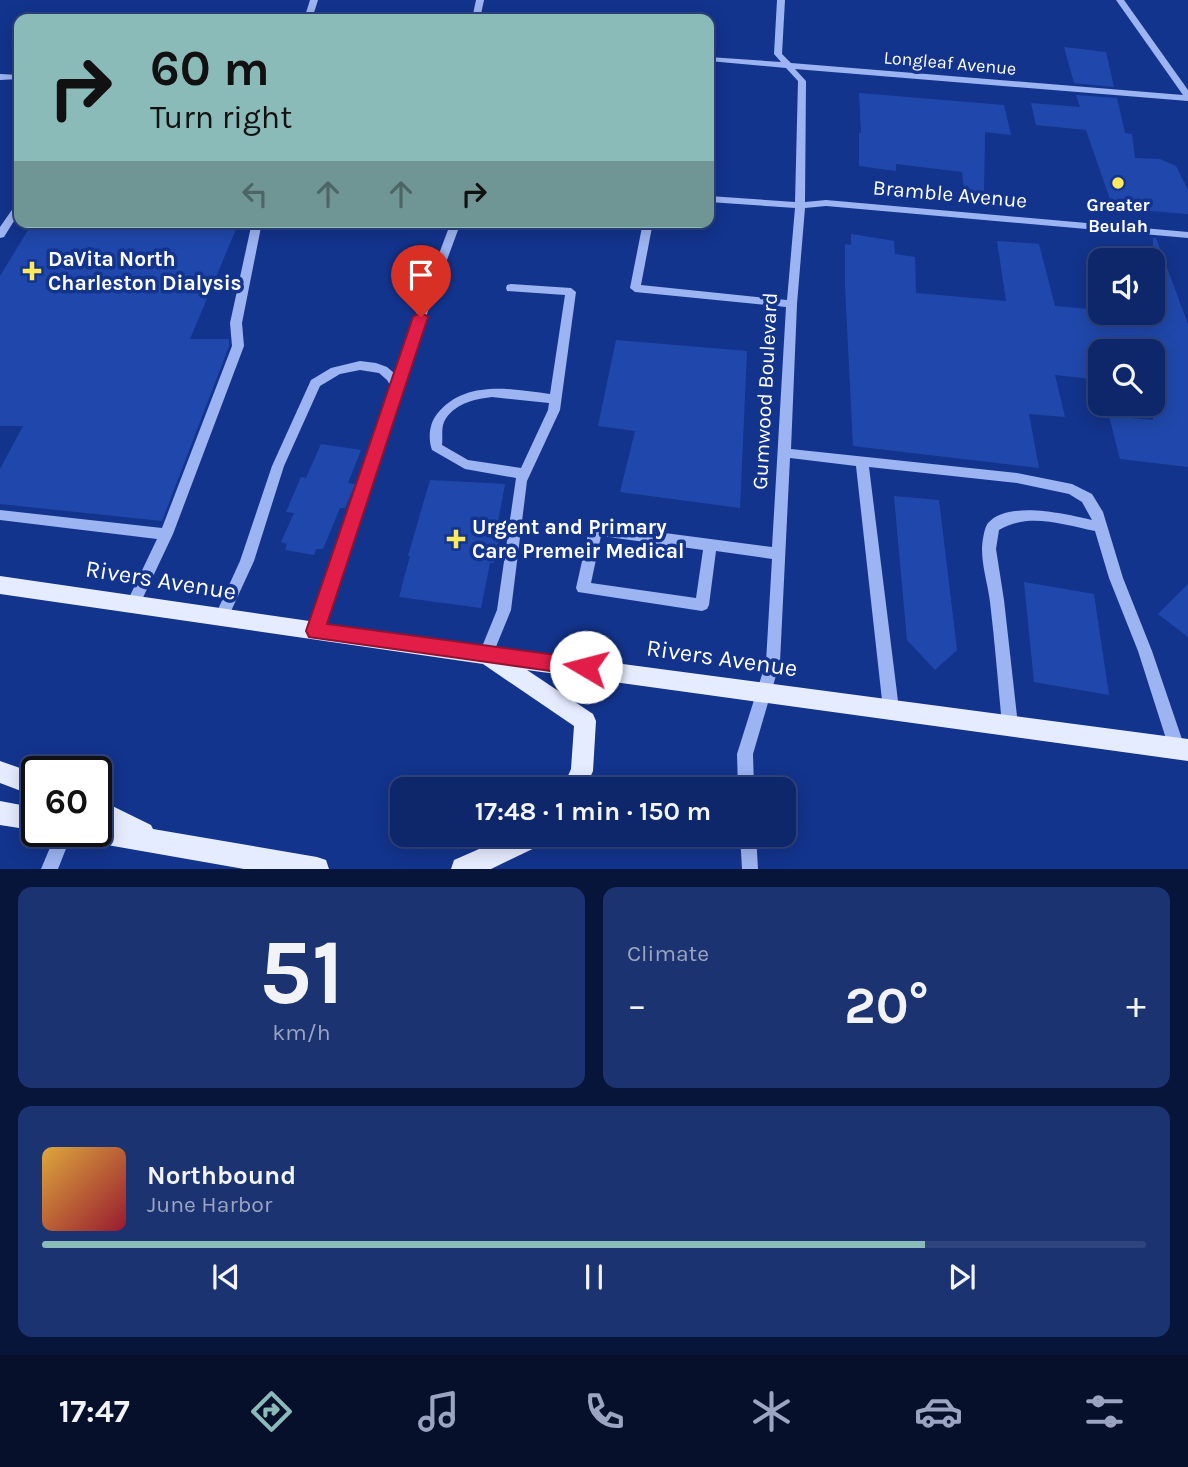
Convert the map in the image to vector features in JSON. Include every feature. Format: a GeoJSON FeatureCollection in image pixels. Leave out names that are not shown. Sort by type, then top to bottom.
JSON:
{"type":"FeatureCollection","features":[{"type":"Feature","properties":{"kind":"main road","name":"Rivers Avenue"},"geometry":{"type":"LineString","coordinates":[[0,585],[221,618],[1182,749]]}},
{"type":"Feature","properties":{"kind":"main road"},"geometry":{"type":"LineString","coordinates":[[485,654],[585,721],[582,771],[579,777]]}},
{"type":"Feature","properties":{"kind":"main road"},"geometry":{"type":"LineString","coordinates":[[0,772],[21,780]]}},
{"type":"Feature","properties":{"kind":"main road"},"geometry":{"type":"LineString","coordinates":[[0,813],[21,817]]}},
{"type":"Feature","properties":{"kind":"main road"},"geometry":{"type":"LineString","coordinates":[[112,818],[161,842]]}},
{"type":"Feature","properties":{"kind":"main road"},"geometry":{"type":"LineString","coordinates":[[112,834],[317,869]]}},
{"type":"Feature","properties":{"kind":"main road"},"geometry":{"type":"LineString","coordinates":[[463,869],[511,847]]}},
{"type":"Feature","properties":{"kind":"street","name":"Gumwood Boulevard"},"geometry":{"type":"LineString","coordinates":[[746,777],[745,754],[773,662],[792,304],[800,205],[802,81],[778,54],[781,0]]}},
{"type":"Feature","properties":{"kind":"street"},"geometry":{"type":"LineString","coordinates":[[1120,0],[1188,97]]}},
{"type":"Feature","properties":{"kind":"street","name":"Longleaf Avenue"},"geometry":{"type":"LineString","coordinates":[[714,59],[1188,97]]}},
{"type":"Feature","properties":{"kind":"street","name":"Bramble Avenue"},"geometry":{"type":"LineString","coordinates":[[714,199],[800,205],[826,203],[1188,235]]}},
{"type":"Feature","properties":{"kind":"street"},"geometry":{"type":"LineString","coordinates":[[0,235],[14,214]]}},
{"type":"Feature","properties":{"kind":"street"},"geometry":{"type":"LineString","coordinates":[[134,603],[166,534],[238,346],[236,323],[256,228]]}},
{"type":"Feature","properties":{"kind":"street"},"geometry":{"type":"LineString","coordinates":[[315,631],[397,386],[454,228]]}},
{"type":"Feature","properties":{"kind":"street"},"geometry":{"type":"LineString","coordinates":[[647,228],[635,288],[792,304]]}},
{"type":"Feature","properties":{"kind":"street"},"geometry":{"type":"LineString","coordinates":[[485,654],[504,610],[521,481],[554,410],[571,292],[511,288]]}},
{"type":"Feature","properties":{"kind":"street"},"geometry":{"type":"LineString","coordinates":[[221,618],[247,561],[278,466],[315,383],[333,370],[358,365],[387,373],[397,386]]}},
{"type":"Feature","properties":{"kind":"street"},"geometry":{"type":"LineString","coordinates":[[525,474],[465,464],[436,447],[438,422],[458,400],[486,392],[555,399]]}},
{"type":"Feature","properties":{"kind":"street"},"geometry":{"type":"LineString","coordinates":[[785,453],[1017,478],[1072,489],[1087,498],[1096,512],[1116,578],[1182,749]]}},
{"type":"Feature","properties":{"kind":"street"},"geometry":{"type":"LineString","coordinates":[[862,461],[891,709]]}},
{"type":"Feature","properties":{"kind":"street"},"geometry":{"type":"LineString","coordinates":[[0,515],[166,534]]}},
{"type":"Feature","properties":{"kind":"street"},"geometry":{"type":"LineString","coordinates":[[1010,726],[989,549],[993,527],[1004,518],[1036,516],[1101,527]]}},
{"type":"Feature","properties":{"kind":"street"},"geometry":{"type":"LineString","coordinates":[[710,545],[702,605],[583,588],[596,530],[779,554]]}},
{"type":"Feature","properties":{"kind":"street"},"geometry":{"type":"LineString","coordinates":[[749,847],[750,869]]}},
{"type":"Feature","properties":{"kind":"lane"},"geometry":{"type":"LineString","coordinates":[[49,869],[58,847]]}},
{"type":"Feature","properties":{"kind":"building"},"geometry":{"type":"Polygon","coordinates":[[[1064,47],[1106,52],[1114,87],[1074,83],[1064,47]]]}},
{"type":"Feature","properties":{"kind":"building"},"geometry":{"type":"Polygon","coordinates":[[[859,93],[1004,105],[1011,135],[985,132],[984,193],[964,190],[962,172],[896,164],[896,171],[859,166],[859,93]]]}},
{"type":"Feature","properties":{"kind":"building"},"geometry":{"type":"Polygon","coordinates":[[[1076,95],[1117,98],[1125,133],[1132,134],[1135,158],[1160,159],[1176,166],[1188,190],[1188,214],[1113,208],[1086,130],[1036,125],[1031,103],[1080,107],[1076,95]]]}},
{"type":"Feature","properties":{"kind":"building"},"geometry":{"type":"Polygon","coordinates":[[[29,228],[236,228],[190,339],[229,339],[229,346],[162,521],[0,504],[0,469],[23,426],[0,426],[0,276],[29,228]]]}},
{"type":"Feature","properties":{"kind":"building"},"geometry":{"type":"Polygon","coordinates":[[[851,234],[894,241],[895,254],[915,257],[916,293],[1006,301],[997,241],[1039,244],[1055,306],[1088,309],[1088,325],[1165,325],[1165,262],[1188,324],[1188,467],[1120,459],[1109,416],[1153,420],[1153,416],[1165,416],[1165,339],[1088,339],[1088,379],[1055,375],[1065,417],[1029,414],[1039,468],[853,446],[845,286],[845,244],[851,245],[851,234]]]}},
{"type":"Feature","properties":{"kind":"building"},"geometry":{"type":"Polygon","coordinates":[[[1153,238],[1156,238],[1160,248],[1153,248],[1153,238]]]}},
{"type":"Feature","properties":{"kind":"building"},"geometry":{"type":"Polygon","coordinates":[[[616,340],[747,351],[740,508],[620,492],[635,431],[598,426],[616,340]]]}},
{"type":"Feature","properties":{"kind":"building"},"geometry":{"type":"Polygon","coordinates":[[[321,444],[361,450],[348,483],[355,484],[345,508],[340,508],[323,549],[316,549],[314,555],[285,550],[287,544],[281,542],[294,513],[286,512],[301,477],[306,478],[321,444]]]}},
{"type":"Feature","properties":{"kind":"building","name":"Urgent and Primary Care Premeir Medical"},"geometry":{"type":"Polygon","coordinates":[[[430,480],[505,484],[498,522],[503,523],[494,563],[490,563],[481,608],[399,597],[430,480]]]}},
{"type":"Feature","properties":{"kind":"building"},"geometry":{"type":"Polygon","coordinates":[[[894,496],[939,500],[957,650],[935,670],[907,640],[894,496]]]}},
{"type":"Feature","properties":{"kind":"building"},"geometry":{"type":"Polygon","coordinates":[[[1024,582],[1094,594],[1109,695],[1034,682],[1024,582]]]}},
{"type":"Feature","properties":{"kind":"building"},"geometry":{"type":"Polygon","coordinates":[[[1188,584],[1188,637],[1158,614],[1188,584]]]}},
{"type":"Feature","properties":{"kind":"place","name":"Greater Beulah"},"geometry":{"type":"Point","coordinates":[1118,183]}},
{"type":"Feature","properties":{"kind":"place","name":"DaVita North Charleston Dialysis"},"geometry":{"type":"Point","coordinates":[32,271]}},
{"type":"Feature","properties":{"kind":"place","name":"Urgent and Primary Care Premeir Medical"},"geometry":{"type":"Point","coordinates":[456,539]}},
{"type":"Feature","properties":{"kind":"route"},"geometry":{"type":"LineString","coordinates":[[421,317],[396,383],[398,388],[315,631],[586,667]]}}]}
